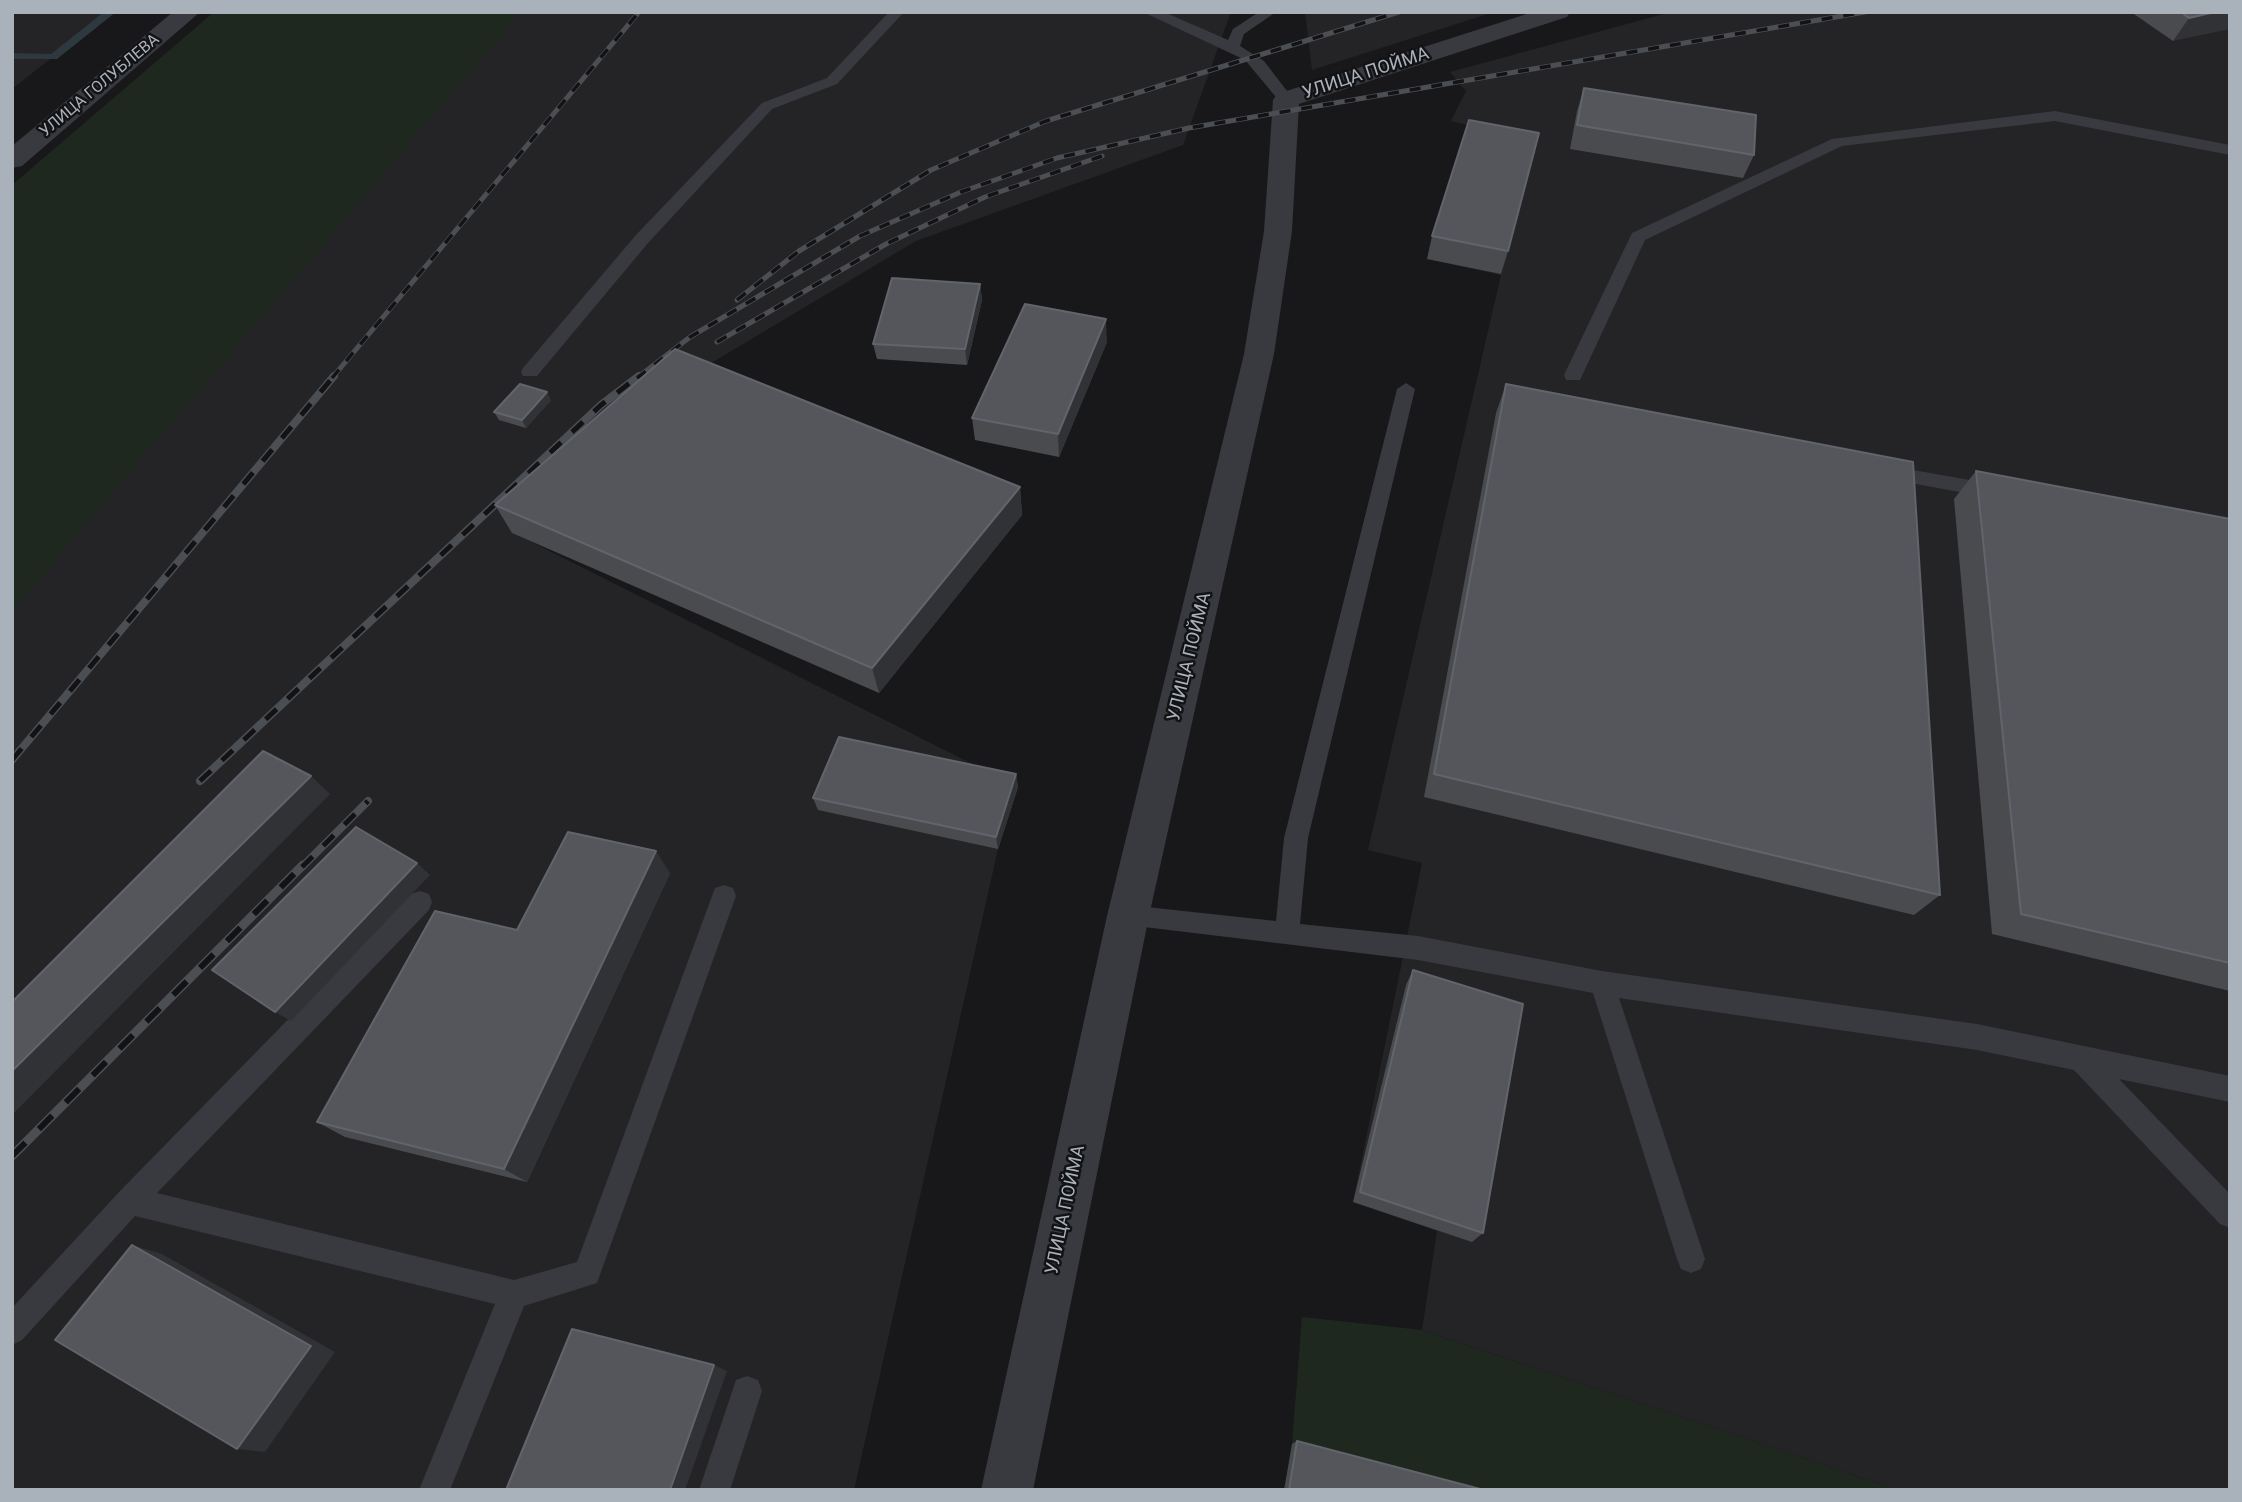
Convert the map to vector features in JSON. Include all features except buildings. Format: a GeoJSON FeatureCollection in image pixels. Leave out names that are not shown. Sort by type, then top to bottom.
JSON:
{"type":"FeatureCollection","features":[{"type":"Feature","properties":{"kind":"street","name":"УЛИЦА ГОЛУБЛЕВА"},"geometry":{"type":"LineString","coordinates":[[12,160],[188,12]]}},
{"type":"Feature","properties":{"kind":"street","name":"УЛИЦА ПОЙМА"},"geometry":{"type":"LineString","coordinates":[[1007,1490],[1128,916],[1206,591],[1259,354],[1278,231],[1286,100],[1558,12]]}},
{"type":"Feature","properties":{"kind":"lane"},"geometry":{"type":"LineString","coordinates":[[530,372],[642,239],[767,106],[831,81],[897,12]]}},
{"type":"Feature","properties":{"kind":"lane"},"geometry":{"type":"LineString","coordinates":[[1150,12],[1183,24],[1259,64],[1286,100]]}},
{"type":"Feature","properties":{"kind":"lane"},"geometry":{"type":"LineString","coordinates":[[1232,48],[1238,32],[1269,12]]}},
{"type":"Feature","properties":{"kind":"lane"},"geometry":{"type":"LineString","coordinates":[[1573,375],[1638,237],[1838,142],[2055,116],[2230,150]]}},
{"type":"Feature","properties":{"kind":"lane"},"geometry":{"type":"LineString","coordinates":[[1287,934],[1296,838],[1406,389]]}},
{"type":"Feature","properties":{"kind":"lane"},"geometry":{"type":"LineString","coordinates":[[1865,468],[2013,494]]}},
{"type":"Feature","properties":{"kind":"lane"},"geometry":{"type":"LineString","coordinates":[[130,1200],[514,1294],[587,1273],[724,896]]}},
{"type":"Feature","properties":{"kind":"lane"},"geometry":{"type":"LineString","coordinates":[[12,1330],[130,1200],[420,902]]}},
{"type":"Feature","properties":{"kind":"lane"},"geometry":{"type":"LineString","coordinates":[[1128,916],[1418,948],[1602,983],[1977,1037],[2230,1088]]}},
{"type":"Feature","properties":{"kind":"lane"},"geometry":{"type":"LineString","coordinates":[[1602,983],[1691,1259]]}},
{"type":"Feature","properties":{"kind":"lane"},"geometry":{"type":"LineString","coordinates":[[2082,1059],[2230,1214]]}},
{"type":"Feature","properties":{"kind":"lane"},"geometry":{"type":"LineString","coordinates":[[433,1490],[514,1294]]}},
{"type":"Feature","properties":{"kind":"lane"},"geometry":{"type":"LineString","coordinates":[[714,1490],[747,1391]]}},
{"type":"Feature","properties":{"kind":"shaded area"},"geometry":{"type":"Polygon","coordinates":[[[12,12],[110,12],[12,89],[12,12]]]}},
{"type":"Feature","properties":{"kind":"shaded area"},"geometry":{"type":"Polygon","coordinates":[[[214,12],[521,12],[12,611],[12,185],[214,12]]]}},
{"type":"Feature","properties":{"kind":"shaded area"},"geometry":{"type":"Polygon","coordinates":[[[233,12],[1231,12],[1183,145],[916,241],[686,378],[512,532],[1018,787],[998,849],[854,1490],[12,1490],[12,202],[233,12]]]}},
{"type":"Feature","properties":{"kind":"shaded area"},"geometry":{"type":"Polygon","coordinates":[[[1305,12],[1494,12],[1312,70],[1305,12]]]}},
{"type":"Feature","properties":{"kind":"shaded area"},"geometry":{"type":"Polygon","coordinates":[[[1671,12],[2230,12],[2230,1490],[1898,1490],[1422,1330],[1437,1231],[1353,1202],[1422,863],[1368,850],[1501,275],[1427,259],[1471,126],[1451,121],[1466,91],[1450,72],[1671,12]]]}},
{"type":"Feature","properties":{"kind":"shaded area"},"geometry":{"type":"Polygon","coordinates":[[[1302,1317],[1422,1330],[1898,1490],[1480,1490],[1292,1444],[1302,1317]]]}},
{"type":"Feature","properties":{"kind":"waterway"},"geometry":{"type":"LineString","coordinates":[[12,56],[53,57],[111,12]]}},
{"type":"Feature","properties":{"kind":"railway"},"geometry":{"type":"LineString","coordinates":[[332,378],[639,12]]}},
{"type":"Feature","properties":{"kind":"railway"},"geometry":{"type":"LineString","coordinates":[[737,300],[799,251],[931,170],[1046,121],[1399,12]]}},
{"type":"Feature","properties":{"kind":"railway"},"geometry":{"type":"LineString","coordinates":[[637,378],[690,337],[860,236],[961,192],[1057,158],[1189,128],[1865,12]]}},
{"type":"Feature","properties":{"kind":"railway"},"geometry":{"type":"LineString","coordinates":[[717,342],[886,244],[985,197],[1102,156]]}},
{"type":"Feature","properties":{"kind":"railway"},"geometry":{"type":"LineString","coordinates":[[12,760],[334,376]]}},
{"type":"Feature","properties":{"kind":"railway"},"geometry":{"type":"LineString","coordinates":[[200,781],[601,405],[639,376]]}},
{"type":"Feature","properties":{"kind":"railway"},"geometry":{"type":"LineString","coordinates":[[302,867],[368,801]]}},
{"type":"Feature","properties":{"kind":"railway"},"geometry":{"type":"LineString","coordinates":[[12,1156],[303,865]]}}]}
